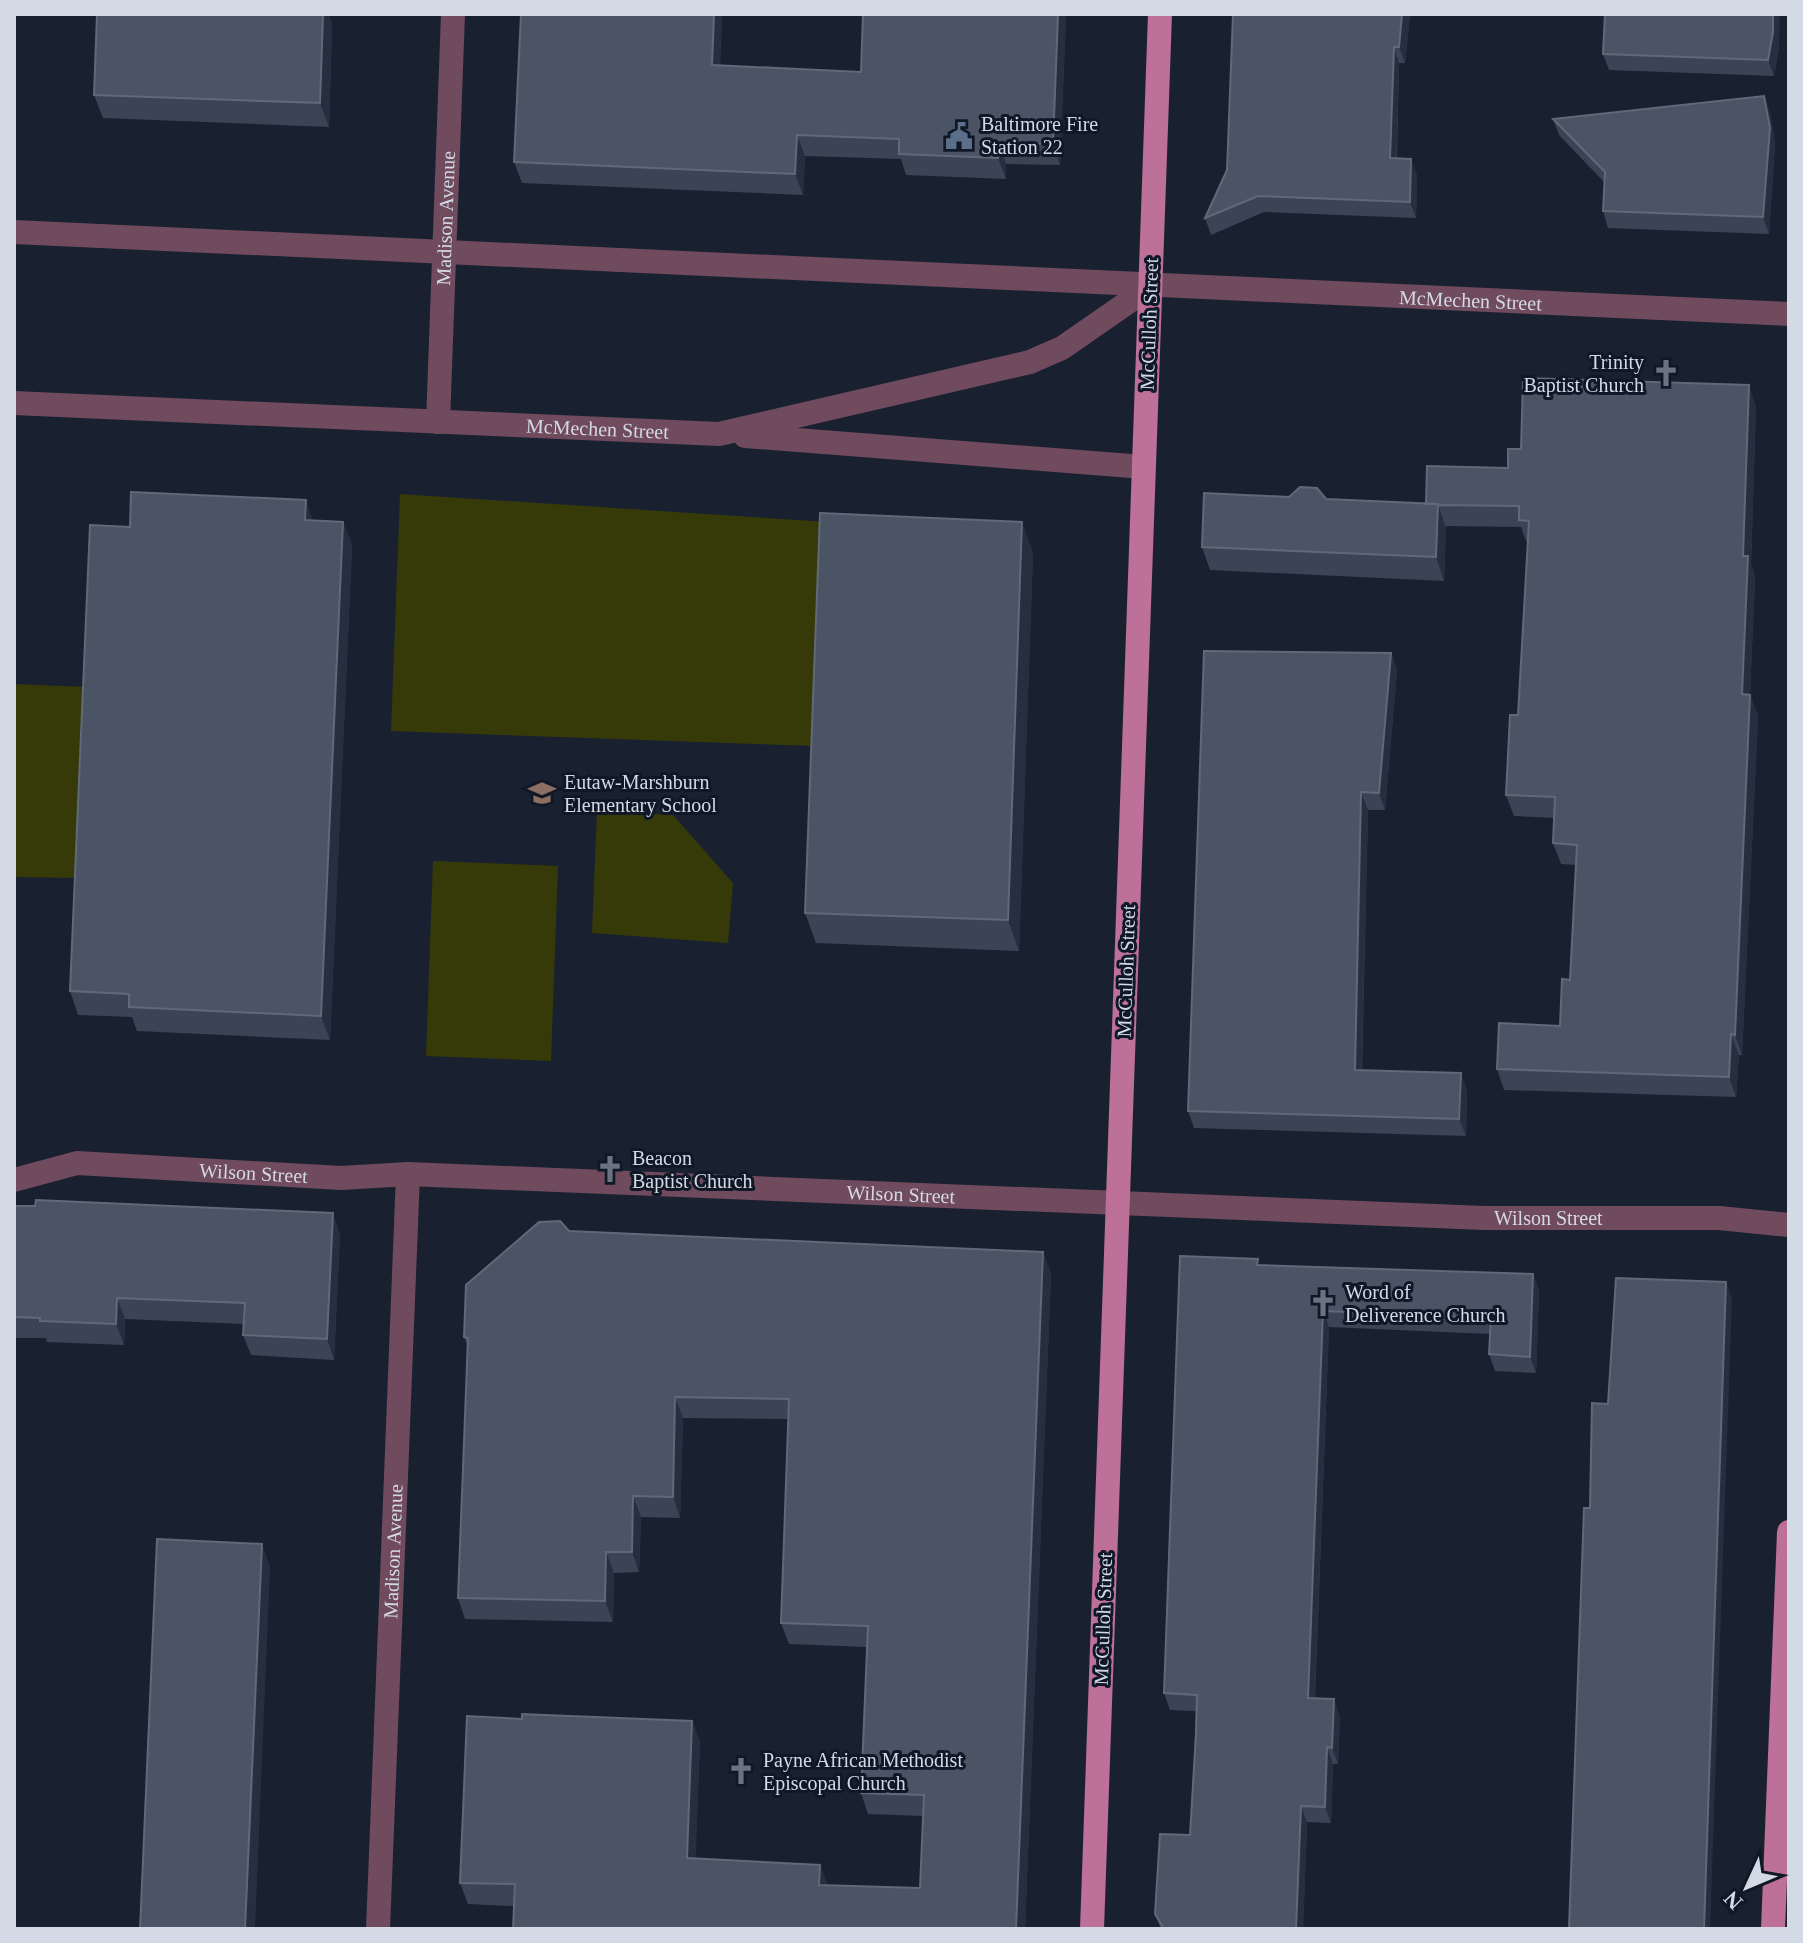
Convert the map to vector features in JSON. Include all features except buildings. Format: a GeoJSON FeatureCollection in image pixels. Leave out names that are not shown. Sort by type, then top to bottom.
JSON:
{"type":"FeatureCollection","features":[{"type":"Feature","properties":{"kind":"main road","name":"McCulloh Street"},"geometry":{"type":"LineString","coordinates":[[1092,1929],[1160,14]]}},
{"type":"Feature","properties":{"kind":"main road"},"geometry":{"type":"LineString","coordinates":[[1773,1929],[1789,1532]]}},
{"type":"Feature","properties":{"kind":"street","name":"Madison Avenue"},"geometry":{"type":"LineString","coordinates":[[438,422],[453,14]]}},
{"type":"Feature","properties":{"kind":"street","name":"McMechen Street"},"geometry":{"type":"LineString","coordinates":[[14,232],[444,249],[1150,287],[1789,314]]}},
{"type":"Feature","properties":{"kind":"street","name":"McMechen Street"},"geometry":{"type":"LineString","coordinates":[[14,403],[719,434],[1017,366],[1062,348],[1150,287]]}},
{"type":"Feature","properties":{"kind":"street"},"geometry":{"type":"LineString","coordinates":[[719,434],[1144,467]]}},
{"type":"Feature","properties":{"kind":"street","name":"Wilson Street"},"geometry":{"type":"LineString","coordinates":[[14,1180],[77,1163],[341,1178],[408,1174],[1484,1218],[1719,1218],[1789,1225]]}},
{"type":"Feature","properties":{"kind":"street","name":"Madison Avenue"},"geometry":{"type":"LineString","coordinates":[[378,1929],[408,1174]]}},
{"type":"Feature","properties":{"kind":"green space"},"geometry":{"type":"Polygon","coordinates":[[[400,494],[828,522],[815,746],[391,731],[400,494]]]}},
{"type":"Feature","properties":{"kind":"green space"},"geometry":{"type":"Polygon","coordinates":[[[14,684],[87,687],[77,878],[14,877],[14,684]]]}},
{"type":"Feature","properties":{"kind":"green space"},"geometry":{"type":"Polygon","coordinates":[[[597,811],[673,815],[733,883],[728,943],[592,933],[597,811]]]}},
{"type":"Feature","properties":{"kind":"green space"},"geometry":{"type":"Polygon","coordinates":[[[433,861],[558,866],[551,1061],[426,1056],[433,861]]]}},
{"type":"Feature","properties":{"kind":"place","name":"Baltimore Fire Station 22"},"geometry":{"type":"Point","coordinates":[959,136]}},
{"type":"Feature","properties":{"kind":"place","name":"Trinity Baptist Church"},"geometry":{"type":"Point","coordinates":[1666,373]}},
{"type":"Feature","properties":{"kind":"place","name":"Eutaw-Marshburn Elementary School"},"geometry":{"type":"Point","coordinates":[542,793]}},
{"type":"Feature","properties":{"kind":"place","name":"Beacon Baptist Church"},"geometry":{"type":"Point","coordinates":[610,1169]}},
{"type":"Feature","properties":{"kind":"place","name":"Word of Deliverence Church"},"geometry":{"type":"Point","coordinates":[1323,1303]}},
{"type":"Feature","properties":{"kind":"place","name":"Payne African Methodist Episcopal Church"},"geometry":{"type":"Point","coordinates":[741,1771]}}]}
